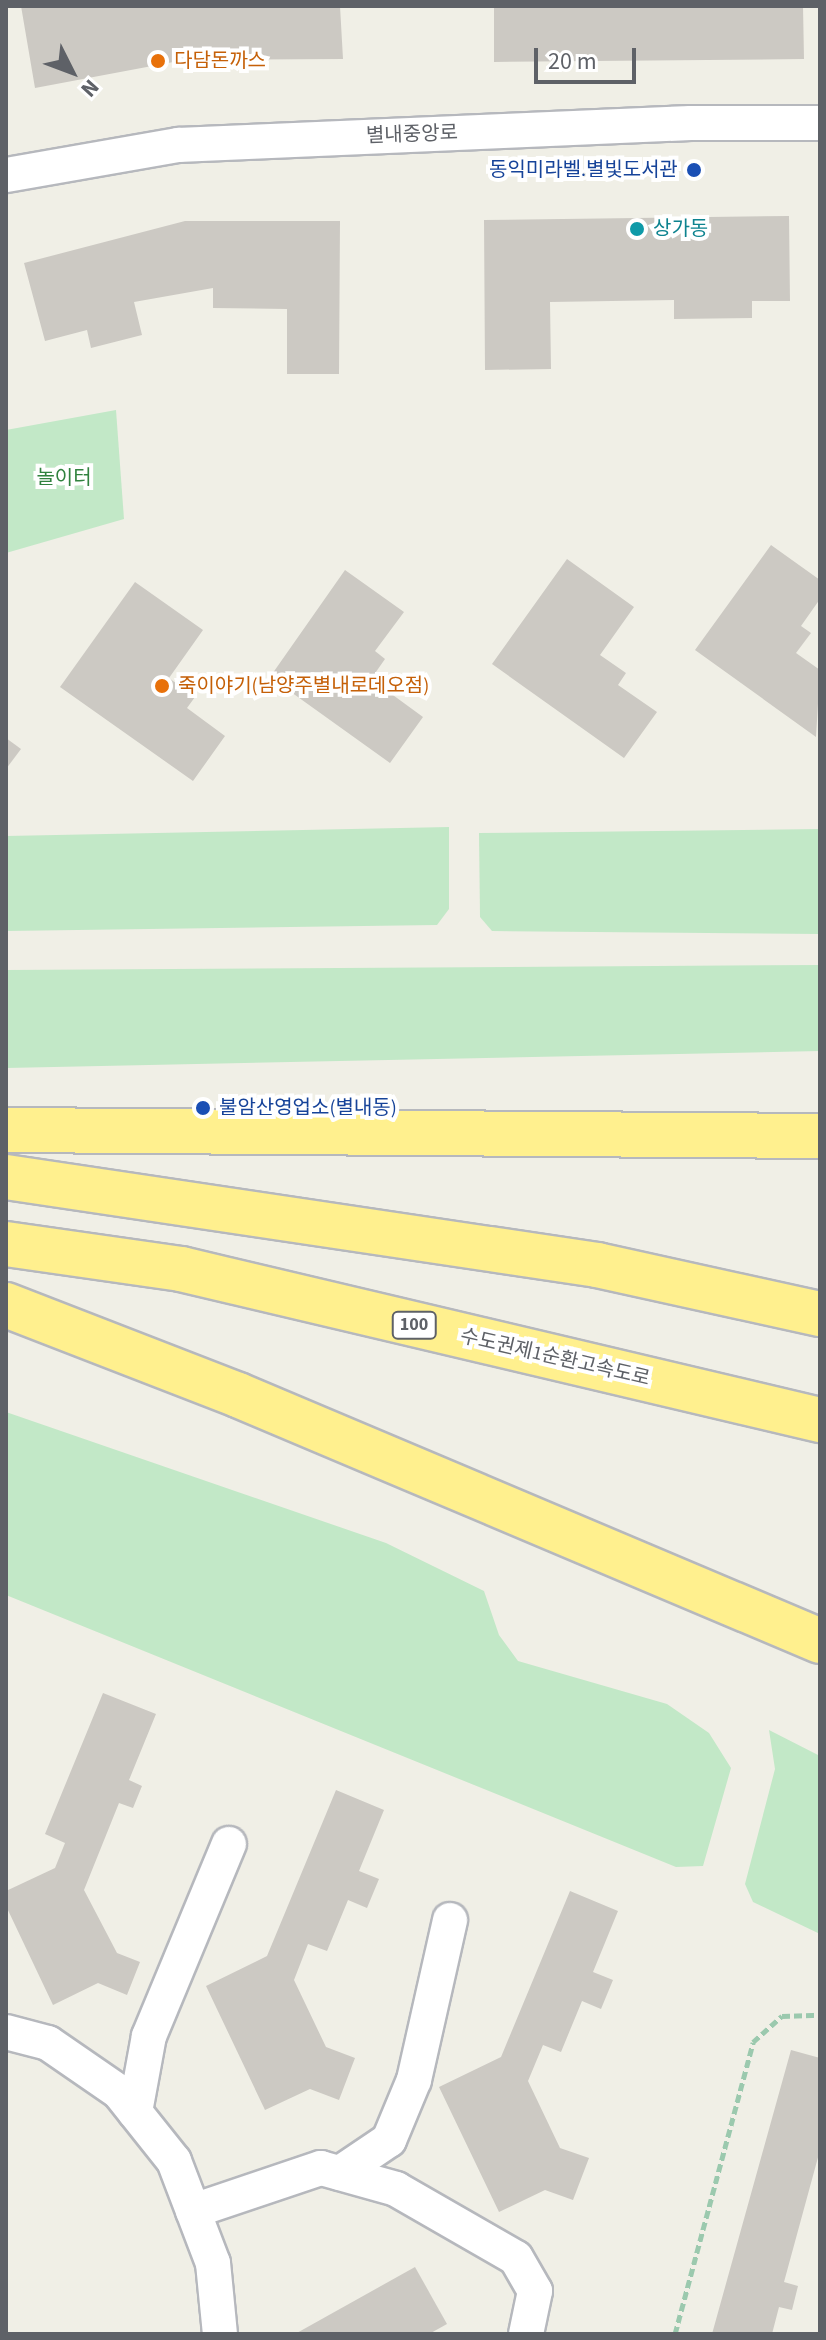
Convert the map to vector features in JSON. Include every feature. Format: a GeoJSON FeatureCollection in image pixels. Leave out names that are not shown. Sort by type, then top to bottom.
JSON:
{"type":"FeatureCollection","features":[{"type":"Feature","properties":{"kind":"highway"},"geometry":{"type":"LineString","coordinates":[[6,1130],[820,1136]]}},
{"type":"Feature","properties":{"kind":"highway"},"geometry":{"type":"LineString","coordinates":[[6,1177],[597,1265],[820,1314]]}},
{"type":"Feature","properties":{"kind":"highway","name":"수도권제1순환고속도로"},"geometry":{"type":"LineString","coordinates":[[6,1244],[181,1269],[820,1420]]}},
{"type":"Feature","properties":{"kind":"highway"},"geometry":{"type":"LineString","coordinates":[[6,1305],[238,1395],[820,1641]]}},
{"type":"Feature","properties":{"kind":"street","name":"별내중앙로"},"geometry":{"type":"LineString","coordinates":[[6,175],[178,145],[691,123],[820,123]]}},
{"type":"Feature","properties":{"kind":"street"},"geometry":{"type":"LineString","coordinates":[[135,2112],[149,2036],[229,1844]]}},
{"type":"Feature","properties":{"kind":"street"},"geometry":{"type":"LineString","coordinates":[[340,2173],[389,2140],[414,2080],[450,1920]]}},
{"type":"Feature","properties":{"kind":"street"},"geometry":{"type":"LineString","coordinates":[[6,2032],[48,2043],[119,2092],[174,2161],[213,2263],[220,2334]]}},
{"type":"Feature","properties":{"kind":"street"},"geometry":{"type":"LineString","coordinates":[[193,2211],[321,2168],[396,2189],[516,2258],[535,2291],[526,2334]]}},
{"type":"Feature","properties":{"kind":"path"},"geometry":{"type":"LineString","coordinates":[[675,2334],[753,2042],[782,2016],[820,2015]]}},
{"type":"Feature","properties":{"kind":"green space","name":"놀이터"},"geometry":{"type":"Polygon","coordinates":[[[116,410],[124,519],[6,553],[6,430],[116,410]]]}},
{"type":"Feature","properties":{"kind":"green space"},"geometry":{"type":"Polygon","coordinates":[[[449,827],[449,909],[437,925],[6,931],[6,836],[449,827]]]}},
{"type":"Feature","properties":{"kind":"green space"},"geometry":{"type":"Polygon","coordinates":[[[820,829],[820,934],[492,931],[480,917],[479,833],[820,829]]]}},
{"type":"Feature","properties":{"kind":"green space"},"geometry":{"type":"Polygon","coordinates":[[[820,965],[820,1051],[6,1068],[6,970],[820,965]]]}},
{"type":"Feature","properties":{"kind":"green space"},"geometry":{"type":"Polygon","coordinates":[[[6,1412],[386,1543],[484,1591],[499,1635],[518,1661],[667,1704],[709,1733],[731,1768],[703,1866],[676,1867],[6,1595],[6,1412]]]}},
{"type":"Feature","properties":{"kind":"green space"},"geometry":{"type":"Polygon","coordinates":[[[769,1730],[820,1756],[820,1934],[753,1902],[745,1884],[775,1769],[769,1730]]]}},
{"type":"Feature","properties":{"kind":"building"},"geometry":{"type":"Polygon","coordinates":[[[21,6],[340,6],[343,59],[184,60],[35,88],[21,6]]]}},
{"type":"Feature","properties":{"kind":"building"},"geometry":{"type":"Polygon","coordinates":[[[494,6],[803,6],[804,59],[494,62],[494,6]]]}},
{"type":"Feature","properties":{"kind":"building"},"geometry":{"type":"Polygon","coordinates":[[[789,216],[790,301],[752,301],[752,318],[674,319],[674,300],[550,302],[551,369],[485,370],[484,220],[789,216]]]}},
{"type":"Feature","properties":{"kind":"building"},"geometry":{"type":"Polygon","coordinates":[[[185,221],[340,221],[339,374],[287,374],[287,309],[213,308],[213,288],[134,302],[142,335],[91,348],[87,330],[45,341],[24,263],[185,221]]]}},
{"type":"Feature","properties":{"kind":"building"},"geometry":{"type":"Polygon","coordinates":[[[771,545],[820,580],[820,599],[801,626],[811,633],[796,653],[820,670],[816,737],[695,650],[771,545]]]}},
{"type":"Feature","properties":{"kind":"building"},"geometry":{"type":"Polygon","coordinates":[[[567,559],[634,607],[600,655],[626,673],[618,685],[657,712],[624,758],[492,664],[567,559]]]}},
{"type":"Feature","properties":{"kind":"building"},"geometry":{"type":"Polygon","coordinates":[[[345,570],[404,612],[375,651],[385,659],[371,679],[423,717],[390,763],[270,677],[345,570]]]}},
{"type":"Feature","properties":{"kind":"building"},"geometry":{"type":"Polygon","coordinates":[[[135,582],[203,630],[169,678],[195,697],[187,708],[225,736],[193,781],[60,687],[135,582]]]}},
{"type":"Feature","properties":{"kind":"building"},"geometry":{"type":"Polygon","coordinates":[[[6,738],[21,749],[6,769],[6,738]]]}},
{"type":"Feature","properties":{"kind":"building"},"geometry":{"type":"Polygon","coordinates":[[[103,1693],[156,1714],[129,1780],[142,1786],[133,1808],[119,1803],[84,1890],[117,1953],[140,1962],[127,1995],[98,1983],[53,2005],[6,1906],[6,1891],[55,1868],[65,1843],[45,1834],[103,1693]]]}},
{"type":"Feature","properties":{"kind":"building"},"geometry":{"type":"Polygon","coordinates":[[[336,1790],[384,1810],[359,1871],[379,1879],[367,1908],[348,1900],[327,1951],[308,1944],[294,1980],[326,2047],[355,2058],[339,2100],[310,2089],[265,2110],[206,1986],[267,1956],[336,1790]]]}},
{"type":"Feature","properties":{"kind":"building"},"geometry":{"type":"Polygon","coordinates":[[[570,1891],[618,1911],[593,1972],[613,1980],[601,2009],[582,2001],[561,2052],[543,2045],[528,2081],[560,2148],[589,2158],[573,2200],[545,2190],[499,2212],[439,2087],[501,2057],[570,1891]]]}},
{"type":"Feature","properties":{"kind":"building"},"geometry":{"type":"Polygon","coordinates":[[[791,2050],[820,2058],[820,2150],[784,2282],[798,2286],[792,2310],[779,2307],[772,2334],[712,2334],[791,2050]]]}},
{"type":"Feature","properties":{"kind":"building"},"geometry":{"type":"Polygon","coordinates":[[[415,2267],[447,2324],[429,2334],[295,2334],[415,2267]]]}},
{"type":"Feature","properties":{"kind":"place","name":"다담돈까스"},"geometry":{"type":"Point","coordinates":[158,61]}},
{"type":"Feature","properties":{"kind":"place","name":"동익미라벨.별빛도서관"},"geometry":{"type":"Point","coordinates":[694,170]}},
{"type":"Feature","properties":{"kind":"place","name":"상가동"},"geometry":{"type":"Point","coordinates":[637,229]}},
{"type":"Feature","properties":{"kind":"place","name":"죽이야기(남양주별내로데오점)"},"geometry":{"type":"Point","coordinates":[162,686]}},
{"type":"Feature","properties":{"kind":"place","name":"불암산영업소(별내동)"},"geometry":{"type":"Point","coordinates":[203,1108]}}]}
